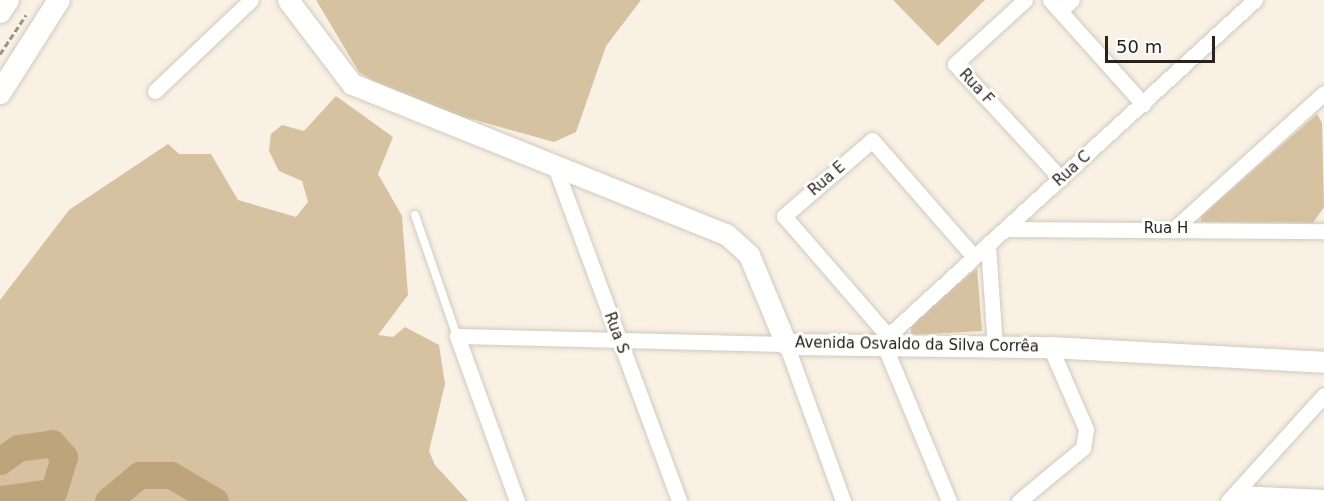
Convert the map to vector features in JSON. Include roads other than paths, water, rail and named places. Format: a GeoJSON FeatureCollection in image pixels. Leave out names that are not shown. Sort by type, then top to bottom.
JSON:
{"type":"FeatureCollection","features":[{"type":"Feature","properties":{"kind":"main road"},"geometry":{"type":"LineString","coordinates":[[0,12],[8,0]]}},
{"type":"Feature","properties":{"kind":"main road"},"geometry":{"type":"LineString","coordinates":[[0,93],[59,0]]}},
{"type":"Feature","properties":{"kind":"street"},"geometry":{"type":"LineString","coordinates":[[155,91],[251,0]]}},
{"type":"Feature","properties":{"kind":"street","name":"Avenida Osvaldo da Silva Corrêa"},"geometry":{"type":"LineString","coordinates":[[288,0],[352,84],[726,234],[749,255],[786,344],[886,340],[1324,362]]}},
{"type":"Feature","properties":{"kind":"street","name":"Rua F"},"geometry":{"type":"LineString","coordinates":[[1025,0],[955,64],[1061,179]]}},
{"type":"Feature","properties":{"kind":"street"},"geometry":{"type":"LineString","coordinates":[[1072,0],[1055,5],[1143,104]]}},
{"type":"Feature","properties":{"kind":"street","name":"Rua C"},"geometry":{"type":"LineString","coordinates":[[886,340],[1255,0]]}},
{"type":"Feature","properties":{"kind":"street"},"geometry":{"type":"LineString","coordinates":[[1174,229],[1324,93]]}},
{"type":"Feature","properties":{"kind":"street","name":"Rua E"},"geometry":{"type":"LineString","coordinates":[[886,340],[784,216],[872,140],[974,257]]}},
{"type":"Feature","properties":{"kind":"street","name":"Rua S"},"geometry":{"type":"LineString","coordinates":[[554,164],[679,501]]}},
{"type":"Feature","properties":{"kind":"street","name":"Rua H"},"geometry":{"type":"LineString","coordinates":[[1008,229],[1324,231]]}},
{"type":"Feature","properties":{"kind":"street"},"geometry":{"type":"LineString","coordinates":[[988,245],[995,347]]}},
{"type":"Feature","properties":{"kind":"street"},"geometry":{"type":"LineString","coordinates":[[516,501],[457,336],[620,343],[786,344],[843,501]]}},
{"type":"Feature","properties":{"kind":"street"},"geometry":{"type":"LineString","coordinates":[[886,340],[950,501]]}},
{"type":"Feature","properties":{"kind":"street"},"geometry":{"type":"LineString","coordinates":[[1019,501],[1083,448],[1086,429],[1050,347]]}},
{"type":"Feature","properties":{"kind":"street"},"geometry":{"type":"LineString","coordinates":[[1232,497],[1324,394]]}},
{"type":"Feature","properties":{"kind":"street"},"geometry":{"type":"LineString","coordinates":[[1232,497],[1324,497]]}},
{"type":"Feature","properties":{"kind":"lane"},"geometry":{"type":"LineString","coordinates":[[415,215],[457,336]]}},
{"type":"Feature","properties":{"kind":"waterway"},"geometry":{"type":"LineString","coordinates":[[0,461],[18,448],[52,443],[64,457],[53,492],[0,499]]}},
{"type":"Feature","properties":{"kind":"waterway"},"geometry":{"type":"LineString","coordinates":[[108,501],[139,475],[171,475],[215,501]]}}]}
